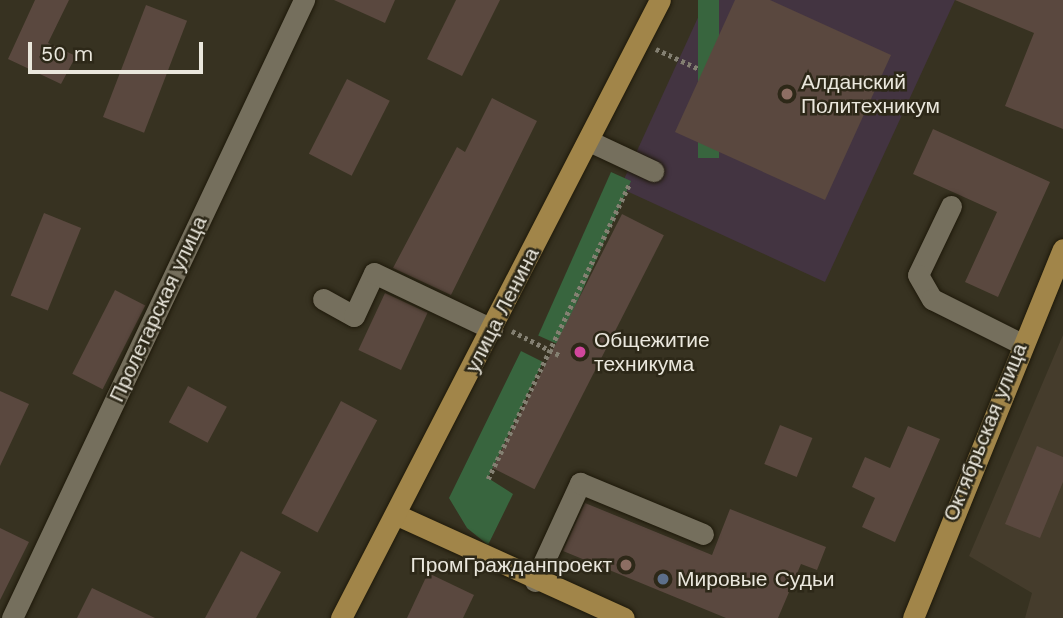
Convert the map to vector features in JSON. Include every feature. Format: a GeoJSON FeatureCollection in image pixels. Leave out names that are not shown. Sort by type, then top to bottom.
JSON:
{"type":"FeatureCollection","features":[{"type":"Feature","properties":{"kind":"main road","name":"улица Ленина"},"geometry":{"type":"LineString","coordinates":[[341,618],[660,0]]}},
{"type":"Feature","properties":{"kind":"main road","name":"Октябрьская улица"},"geometry":{"type":"LineString","coordinates":[[913,618],[1020,343],[1063,249]]}},
{"type":"Feature","properties":{"kind":"main road"},"geometry":{"type":"LineString","coordinates":[[397,514],[535,581],[624,618]]}},
{"type":"Feature","properties":{"kind":"street","name":"Пролетарская улица"},"geometry":{"type":"LineString","coordinates":[[12,618],[304,0]]}},
{"type":"Feature","properties":{"kind":"street"},"geometry":{"type":"LineString","coordinates":[[589,141],[646,168]]}},
{"type":"Feature","properties":{"kind":"street"},"geometry":{"type":"LineString","coordinates":[[951,206],[918,275],[932,299],[1020,343]]}},
{"type":"Feature","properties":{"kind":"street"},"geometry":{"type":"LineString","coordinates":[[323,299],[354,316],[374,273],[493,325]]}},
{"type":"Feature","properties":{"kind":"street"},"geometry":{"type":"LineString","coordinates":[[535,581],[580,483],[702,534]]}},
{"type":"Feature","properties":{"kind":"path"},"geometry":{"type":"LineString","coordinates":[[639,41],[699,69]]}},
{"type":"Feature","properties":{"kind":"path"},"geometry":{"type":"LineString","coordinates":[[488,479],[549,350],[646,168]]}},
{"type":"Feature","properties":{"kind":"path"},"geometry":{"type":"LineString","coordinates":[[493,325],[561,356]]}},
{"type":"Feature","properties":{"kind":"shaded area","name":"Алданский Политехникум"},"geometry":{"type":"Polygon","coordinates":[[[706,0],[955,0],[825,282],[620,188],[706,0]]]}},
{"type":"Feature","properties":{"kind":"shaded area"},"geometry":{"type":"Polygon","coordinates":[[[1063,335],[1063,618],[1025,618],[1032,593],[969,556],[1063,335]]]}},
{"type":"Feature","properties":{"kind":"green space"},"geometry":{"type":"Polygon","coordinates":[[[698,0],[719,0],[719,158],[698,158],[698,0]]]}},
{"type":"Feature","properties":{"kind":"green space"},"geometry":{"type":"Polygon","coordinates":[[[611,172],[631,181],[558,344],[538,336],[611,172]]]}},
{"type":"Feature","properties":{"kind":"green space"},"geometry":{"type":"Polygon","coordinates":[[[521,351],[543,362],[488,478],[513,494],[488,545],[467,528],[449,498],[521,351]]]}},
{"type":"Feature","properties":{"kind":"building"},"geometry":{"type":"Polygon","coordinates":[[[35,0],[69,0],[48,43],[76,56],[61,84],[8,59],[35,0]]]}},
{"type":"Feature","properties":{"kind":"building"},"geometry":{"type":"Polygon","coordinates":[[[334,0],[395,0],[385,23],[334,0]]]}},
{"type":"Feature","properties":{"kind":"building"},"geometry":{"type":"Polygon","coordinates":[[[456,0],[500,0],[462,76],[427,59],[456,0]]]}},
{"type":"Feature","properties":{"kind":"building"},"geometry":{"type":"Polygon","coordinates":[[[735,0],[770,0],[891,55],[825,200],[675,132],[735,0]]]}},
{"type":"Feature","properties":{"kind":"building"},"geometry":{"type":"Polygon","coordinates":[[[955,0],[1063,0],[1063,129],[1005,106],[1034,33],[955,0]]]}},
{"type":"Feature","properties":{"kind":"building"},"geometry":{"type":"Polygon","coordinates":[[[146,5],[187,21],[144,133],[103,117],[146,5]]]}},
{"type":"Feature","properties":{"kind":"building"},"geometry":{"type":"Polygon","coordinates":[[[347,79],[390,101],[352,176],[309,154],[347,79]]]}},
{"type":"Feature","properties":{"kind":"building"},"geometry":{"type":"Polygon","coordinates":[[[492,98],[537,121],[451,295],[393,268],[457,147],[465,152],[492,98]]]}},
{"type":"Feature","properties":{"kind":"building"},"geometry":{"type":"Polygon","coordinates":[[[933,129],[1050,182],[998,297],[965,282],[997,212],[913,174],[933,129]]]}},
{"type":"Feature","properties":{"kind":"building"},"geometry":{"type":"Polygon","coordinates":[[[44,213],[81,228],[48,311],[11,296],[44,213]]]}},
{"type":"Feature","properties":{"kind":"building","name":"Общежитие техникума"},"geometry":{"type":"Polygon","coordinates":[[[622,214],[664,235],[534,489],[493,468],[622,214]]]}},
{"type":"Feature","properties":{"kind":"building"},"geometry":{"type":"Polygon","coordinates":[[[115,290],[145,305],[103,389],[72,374],[115,290]]]}},
{"type":"Feature","properties":{"kind":"building"},"geometry":{"type":"Polygon","coordinates":[[[385,293],[428,313],[401,370],[358,350],[385,293]]]}},
{"type":"Feature","properties":{"kind":"building"},"geometry":{"type":"Polygon","coordinates":[[[188,386],[227,407],[208,443],[169,422],[188,386]]]}},
{"type":"Feature","properties":{"kind":"building"},"geometry":{"type":"Polygon","coordinates":[[[0,391],[29,404],[0,466],[0,391]]]}},
{"type":"Feature","properties":{"kind":"building"},"geometry":{"type":"Polygon","coordinates":[[[341,401],[377,420],[318,532],[281,513],[341,401]]]}},
{"type":"Feature","properties":{"kind":"building"},"geometry":{"type":"Polygon","coordinates":[[[780,425],[812,438],[797,477],[764,464],[780,425]]]}},
{"type":"Feature","properties":{"kind":"building"},"geometry":{"type":"Polygon","coordinates":[[[908,426],[940,439],[895,542],[862,527],[875,498],[852,487],[865,457],[890,468],[908,426]]]}},
{"type":"Feature","properties":{"kind":"building"},"geometry":{"type":"Polygon","coordinates":[[[1037,446],[1063,457],[1063,482],[1040,538],[1005,524],[1037,446]]]}},
{"type":"Feature","properties":{"kind":"building"},"geometry":{"type":"Polygon","coordinates":[[[585,503],[712,555],[730,509],[826,547],[817,570],[801,564],[778,618],[726,618],[563,551],[585,503]]]}},
{"type":"Feature","properties":{"kind":"building"},"geometry":{"type":"Polygon","coordinates":[[[0,528],[29,542],[0,600],[0,528]]]}},
{"type":"Feature","properties":{"kind":"building"},"geometry":{"type":"Polygon","coordinates":[[[241,551],[281,572],[256,618],[205,618],[241,551]]]}},
{"type":"Feature","properties":{"kind":"building"},"geometry":{"type":"Polygon","coordinates":[[[428,573],[474,595],[463,618],[407,618],[428,573]]]}},
{"type":"Feature","properties":{"kind":"building"},"geometry":{"type":"Polygon","coordinates":[[[92,588],[155,618],[77,618],[92,588]]]}},
{"type":"Feature","properties":{"kind":"place","name":"Алданский Политехникум"},"geometry":{"type":"Point","coordinates":[787,94]}},
{"type":"Feature","properties":{"kind":"place","name":"Общежитие техникума"},"geometry":{"type":"Point","coordinates":[580,352]}},
{"type":"Feature","properties":{"kind":"place","name":"ПромГражданпроект"},"geometry":{"type":"Point","coordinates":[626,565]}},
{"type":"Feature","properties":{"kind":"place","name":"Мировые Судьи"},"geometry":{"type":"Point","coordinates":[663,579]}}]}
